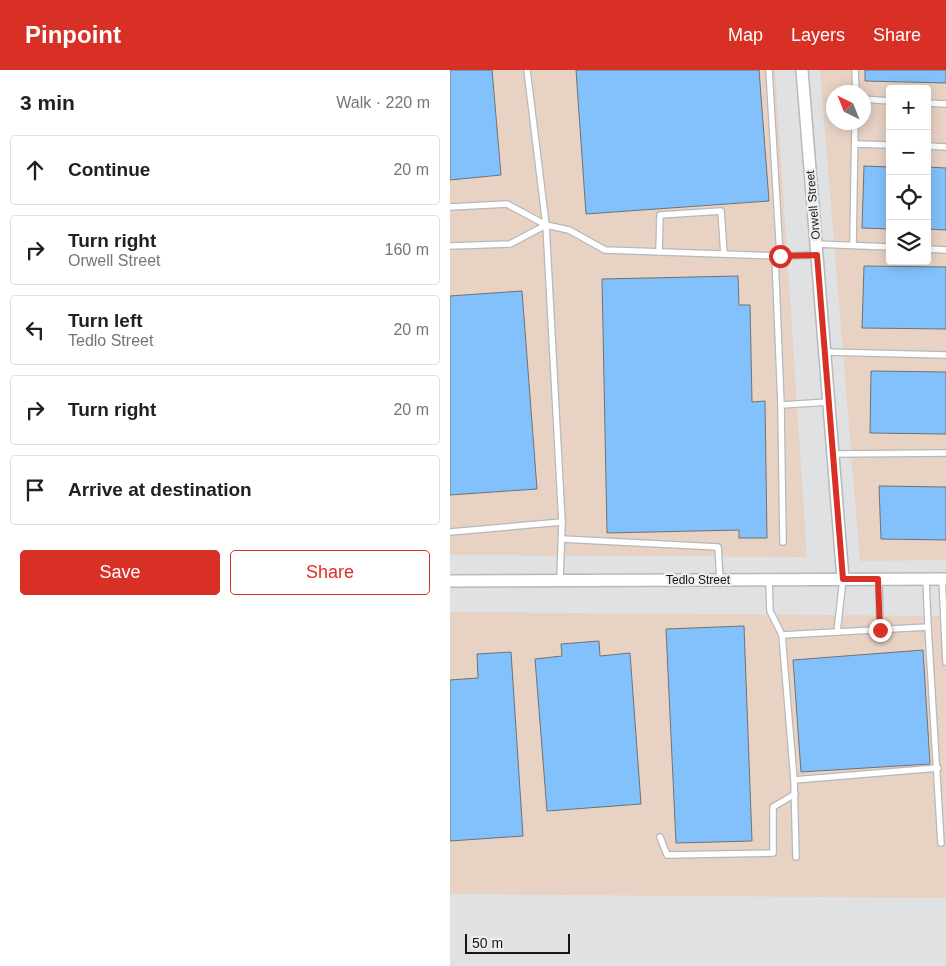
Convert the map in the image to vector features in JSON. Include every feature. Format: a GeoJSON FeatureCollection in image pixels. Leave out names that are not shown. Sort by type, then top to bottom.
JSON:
{"type":"FeatureCollection","features":[{"type":"Feature","properties":{"kind":"street","name":"Orwell Street"},"geometry":{"type":"LineString","coordinates":[[802,70],[843,579]]}},
{"type":"Feature","properties":{"kind":"street","name":"Tedlo Street"},"geometry":{"type":"LineString","coordinates":[[450,581],[944,579]]}},
{"type":"Feature","properties":{"kind":"lane"},"geometry":{"type":"LineString","coordinates":[[527,70],[546,225],[562,522],[560,580]]}},
{"type":"Feature","properties":{"kind":"lane"},"geometry":{"type":"LineString","coordinates":[[769,70],[777,256],[783,542]]}},
{"type":"Feature","properties":{"kind":"lane"},"geometry":{"type":"LineString","coordinates":[[855,70],[856,85]]}},
{"type":"Feature","properties":{"kind":"lane"},"geometry":{"type":"LineString","coordinates":[[871,100],[886,101]]}},
{"type":"Feature","properties":{"kind":"lane"},"geometry":{"type":"LineString","coordinates":[[931,102],[946,104]]}},
{"type":"Feature","properties":{"kind":"lane"},"geometry":{"type":"LineString","coordinates":[[853,245],[855,130]]}},
{"type":"Feature","properties":{"kind":"lane"},"geometry":{"type":"LineString","coordinates":[[855,144],[886,145]]}},
{"type":"Feature","properties":{"kind":"lane"},"geometry":{"type":"LineString","coordinates":[[931,146],[946,146]]}},
{"type":"Feature","properties":{"kind":"lane"},"geometry":{"type":"LineString","coordinates":[[450,207],[507,204],[546,225],[569,230],[605,250],[777,256],[853,245],[886,247]]}},
{"type":"Feature","properties":{"kind":"lane"},"geometry":{"type":"LineString","coordinates":[[659,252],[660,215],[721,211],[724,254]]}},
{"type":"Feature","properties":{"kind":"lane"},"geometry":{"type":"LineString","coordinates":[[450,246],[510,244],[546,225]]}},
{"type":"Feature","properties":{"kind":"lane"},"geometry":{"type":"LineString","coordinates":[[931,249],[946,250]]}},
{"type":"Feature","properties":{"kind":"lane"},"geometry":{"type":"LineString","coordinates":[[825,352],[946,355]]}},
{"type":"Feature","properties":{"kind":"lane"},"geometry":{"type":"LineString","coordinates":[[781,404],[829,402]]}},
{"type":"Feature","properties":{"kind":"lane"},"geometry":{"type":"LineString","coordinates":[[833,454],[946,453]]}},
{"type":"Feature","properties":{"kind":"lane"},"geometry":{"type":"LineString","coordinates":[[450,532],[562,522]]}},
{"type":"Feature","properties":{"kind":"lane"},"geometry":{"type":"LineString","coordinates":[[562,539],[718,547],[720,580]]}},
{"type":"Feature","properties":{"kind":"lane"},"geometry":{"type":"LineString","coordinates":[[768,579],[770,611],[782,635],[795,794],[796,857]]}},
{"type":"Feature","properties":{"kind":"lane"},"geometry":{"type":"LineString","coordinates":[[837,632],[843,579]]}},
{"type":"Feature","properties":{"kind":"lane"},"geometry":{"type":"LineString","coordinates":[[878,579],[880,630]]}},
{"type":"Feature","properties":{"kind":"lane"},"geometry":{"type":"LineString","coordinates":[[926,579],[941,843]]}},
{"type":"Feature","properties":{"kind":"lane"},"geometry":{"type":"LineString","coordinates":[[944,579],[946,662]]}},
{"type":"Feature","properties":{"kind":"lane"},"geometry":{"type":"LineString","coordinates":[[782,635],[928,627]]}},
{"type":"Feature","properties":{"kind":"lane"},"geometry":{"type":"LineString","coordinates":[[794,780],[938,768]]}},
{"type":"Feature","properties":{"kind":"lane"},"geometry":{"type":"LineString","coordinates":[[660,837],[667,855],[773,853],[773,807],[795,794]]}},
{"type":"Feature","properties":{"kind":"shaded area"},"geometry":{"type":"Polygon","coordinates":[[[450,70],[775,70],[807,557],[450,555],[450,70]]]}},
{"type":"Feature","properties":{"kind":"shaded area"},"geometry":{"type":"Polygon","coordinates":[[[820,70],[946,70],[946,560],[860,561],[820,70]]]}},
{"type":"Feature","properties":{"kind":"shaded area"},"geometry":{"type":"Polygon","coordinates":[[[450,612],[946,616],[946,898],[450,894],[450,612]]]}},
{"type":"Feature","properties":{"kind":"building"},"geometry":{"type":"Polygon","coordinates":[[[450,70],[492,70],[501,175],[450,180],[450,70]]]}},
{"type":"Feature","properties":{"kind":"building"},"geometry":{"type":"Polygon","coordinates":[[[576,70],[759,70],[769,201],[586,214],[576,70]]]}},
{"type":"Feature","properties":{"kind":"building"},"geometry":{"type":"Polygon","coordinates":[[[865,70],[946,70],[946,83],[865,81],[865,70]]]}},
{"type":"Feature","properties":{"kind":"building"},"geometry":{"type":"Polygon","coordinates":[[[864,166],[886,167],[886,229],[862,228],[864,166]]]}},
{"type":"Feature","properties":{"kind":"building"},"geometry":{"type":"Polygon","coordinates":[[[931,167],[946,168],[946,230],[931,229],[931,167]]]}},
{"type":"Feature","properties":{"kind":"building"},"geometry":{"type":"Polygon","coordinates":[[[864,266],[946,267],[946,329],[862,328],[864,266]]]}},
{"type":"Feature","properties":{"kind":"building"},"geometry":{"type":"Polygon","coordinates":[[[738,276],[739,305],[750,305],[752,402],[765,401],[767,538],[739,538],[739,530],[607,533],[602,279],[738,276]]]}},
{"type":"Feature","properties":{"kind":"building"},"geometry":{"type":"Polygon","coordinates":[[[522,291],[537,489],[450,495],[450,296],[522,291]]]}},
{"type":"Feature","properties":{"kind":"building"},"geometry":{"type":"Polygon","coordinates":[[[871,371],[946,372],[946,434],[870,433],[871,371]]]}},
{"type":"Feature","properties":{"kind":"building"},"geometry":{"type":"Polygon","coordinates":[[[879,486],[946,487],[946,540],[881,539],[879,486]]]}},
{"type":"Feature","properties":{"kind":"building"},"geometry":{"type":"Polygon","coordinates":[[[744,626],[752,841],[676,843],[666,629],[744,626]]]}},
{"type":"Feature","properties":{"kind":"building"},"geometry":{"type":"Polygon","coordinates":[[[599,641],[600,656],[630,653],[641,804],[547,811],[535,659],[562,656],[561,644],[599,641]]]}},
{"type":"Feature","properties":{"kind":"building"},"geometry":{"type":"Polygon","coordinates":[[[923,650],[930,764],[801,772],[793,660],[923,650]]]}},
{"type":"Feature","properties":{"kind":"building"},"geometry":{"type":"Polygon","coordinates":[[[511,652],[523,836],[450,841],[450,680],[478,678],[477,654],[511,652]]]}},
{"type":"Feature","properties":{"kind":"route"},"geometry":{"type":"LineString","coordinates":[[780,256],[817,255],[843,579],[878,579],[880,630]]}}]}
